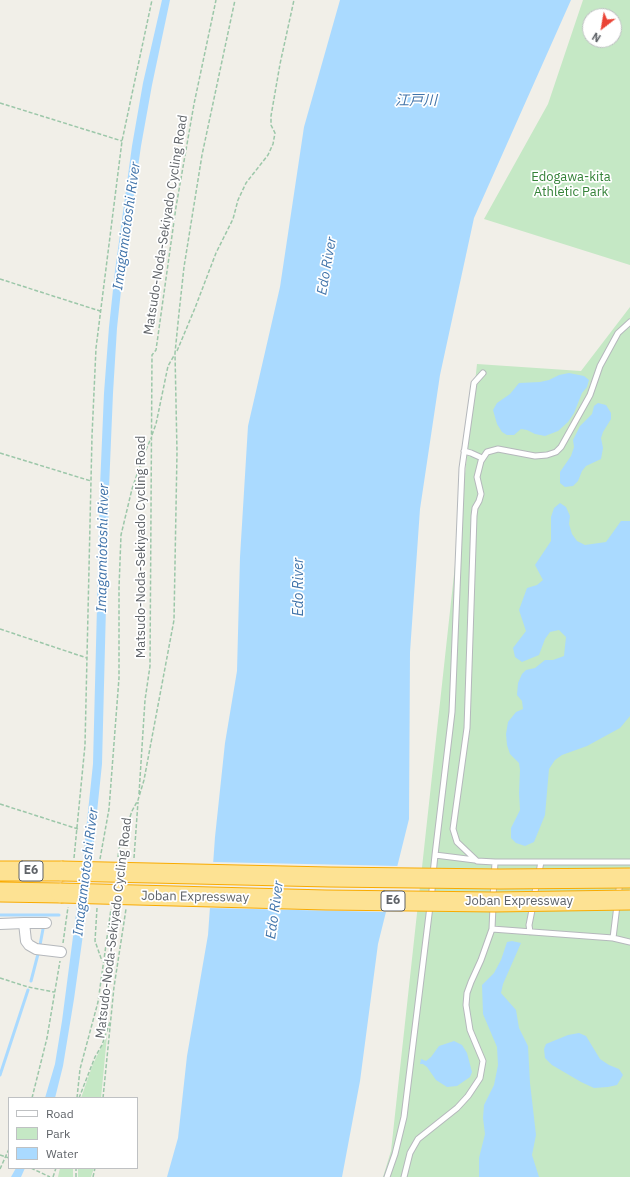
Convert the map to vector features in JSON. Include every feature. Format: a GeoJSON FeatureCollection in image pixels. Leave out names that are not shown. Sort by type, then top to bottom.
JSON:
{"type":"FeatureCollection","features":[{"type":"Feature","properties":{"kind":"highway","name":"Joban Expressway"},"geometry":{"type":"LineString","coordinates":[[0,870],[500,879],[626,870]]}},
{"type":"Feature","properties":{"kind":"highway","name":"Joban Expressway"},"geometry":{"type":"LineString","coordinates":[[0,894],[40,893],[326,900],[494,902],[630,900]]}},
{"type":"Feature","properties":{"kind":"street"},"geometry":{"type":"LineString","coordinates":[[24,923],[26,941],[29,945],[36,949],[61,952]]}},
{"type":"Feature","properties":{"kind":"street"},"geometry":{"type":"LineString","coordinates":[[0,924],[46,923]]}},
{"type":"Feature","properties":{"kind":"lane"},"geometry":{"type":"LineString","coordinates":[[477,861],[457,842],[453,828],[467,728],[474,516],[475,508],[480,501],[481,494],[477,477],[482,458],[487,452],[498,449],[535,456],[547,455],[556,452],[561,447],[590,396],[600,366],[618,333],[630,322]]}},
{"type":"Feature","properties":{"kind":"lane"},"geometry":{"type":"LineString","coordinates":[[387,1177],[395,1154],[404,1117],[429,921],[435,855],[452,712],[459,530],[464,451],[474,383],[483,373]]}},
{"type":"Feature","properties":{"kind":"lane"},"geometry":{"type":"LineString","coordinates":[[464,451],[471,452],[482,458]]}},
{"type":"Feature","properties":{"kind":"lane"},"geometry":{"type":"LineString","coordinates":[[435,855],[477,861],[541,862],[626,870]]}},
{"type":"Feature","properties":{"kind":"lane"},"geometry":{"type":"LineString","coordinates":[[404,1177],[410,1153],[418,1139],[457,1108],[468,1096],[480,1078],[483,1061],[470,1030],[466,1005],[467,993],[492,929],[495,862]]}},
{"type":"Feature","properties":{"kind":"lane"},"geometry":{"type":"LineString","coordinates":[[530,932],[529,925],[541,862]]}},
{"type":"Feature","properties":{"kind":"lane"},"geometry":{"type":"LineString","coordinates":[[613,938],[626,870],[630,862]]}},
{"type":"Feature","properties":{"kind":"lane"},"geometry":{"type":"LineString","coordinates":[[492,929],[613,938],[630,942]]}},
{"type":"Feature","properties":{"kind":"path"},"geometry":{"type":"LineString","coordinates":[[74,858],[85,746],[94,379],[100,311],[122,141],[152,0]]}},
{"type":"Feature","properties":{"kind":"path","name":"Matsudo-Noda-Sekiyado Cycling Road"},"geometry":{"type":"LineString","coordinates":[[134,859],[143,749],[145,700],[150,666],[152,355],[156,350],[176,207],[194,104],[216,0]]}},
{"type":"Feature","properties":{"kind":"path"},"geometry":{"type":"LineString","coordinates":[[138,800],[146,769],[174,620],[177,452],[175,353],[184,267],[193,206],[212,103],[235,0]]}},
{"type":"Feature","properties":{"kind":"path"},"geometry":{"type":"LineString","coordinates":[[100,863],[109,809],[119,678],[119,588],[121,535],[132,489],[156,424],[168,366],[195,308],[216,253],[233,219],[238,200],[246,183],[268,155],[273,144],[275,133],[271,116],[280,64],[294,0]]}},
{"type":"Feature","properties":{"kind":"path"},"geometry":{"type":"LineString","coordinates":[[0,103],[122,141]]}},
{"type":"Feature","properties":{"kind":"path"},"geometry":{"type":"LineString","coordinates":[[0,279],[100,311]]}},
{"type":"Feature","properties":{"kind":"path"},"geometry":{"type":"LineString","coordinates":[[0,453],[91,481]]}},
{"type":"Feature","properties":{"kind":"path"},"geometry":{"type":"LineString","coordinates":[[0,630],[87,658]]}},
{"type":"Feature","properties":{"kind":"path"},"geometry":{"type":"LineString","coordinates":[[0,804],[78,829]]}},
{"type":"Feature","properties":{"kind":"path"},"geometry":{"type":"LineString","coordinates":[[78,1097],[80,1069],[98,1002],[103,963],[95,941],[98,902]]}},
{"type":"Feature","properties":{"kind":"path"},"geometry":{"type":"LineString","coordinates":[[32,1097],[46,1038],[68,903]]}},
{"type":"Feature","properties":{"kind":"path","name":"Matsudo-Noda-Sekiyado Cycling Road"},"geometry":{"type":"LineString","coordinates":[[103,1097],[114,987],[127,904]]}},
{"type":"Feature","properties":{"kind":"path"},"geometry":{"type":"LineString","coordinates":[[0,978],[28,987],[54,992]]}},
{"type":"Feature","properties":{"kind":"path"},"geometry":{"type":"LineString","coordinates":[[78,1097],[95,1057],[102,1045],[111,1018]]}},
{"type":"Feature","properties":{"kind":"path"},"geometry":{"type":"LineString","coordinates":[[0,1169],[8,1151]]}},
{"type":"Feature","properties":{"kind":"path"},"geometry":{"type":"LineString","coordinates":[[0,1155],[8,1158]]}},
{"type":"Feature","properties":{"kind":"path"},"geometry":{"type":"LineString","coordinates":[[33,1169],[50,1177]]}},
{"type":"Feature","properties":{"kind":"green space","name":"Edogawa-kita Athletic Park"},"geometry":{"type":"Polygon","coordinates":[[[583,0],[630,0],[630,265],[484,219],[548,104],[583,0]]]}},
{"type":"Feature","properties":{"kind":"green space"},"geometry":{"type":"Polygon","coordinates":[[[630,307],[630,1177],[383,1177],[391,1151],[477,364],[581,371],[630,307]]]}},
{"type":"Feature","properties":{"kind":"green space"},"geometry":{"type":"Polygon","coordinates":[[[107,1036],[101,1097],[81,1097],[93,1064],[107,1036]]]}},
{"type":"Feature","properties":{"kind":"green space"},"geometry":{"type":"Polygon","coordinates":[[[60,1169],[73,1169],[73,1177],[58,1177],[60,1169]]]}},
{"type":"Feature","properties":{"kind":"green space"},"geometry":{"type":"Polygon","coordinates":[[[78,1169],[94,1169],[91,1177],[78,1177],[78,1169]]]}},
{"type":"Feature","properties":{"kind":"water","name":"Imagamiotoshi River"},"geometry":{"type":"Polygon","coordinates":[[[162,0],[170,0],[141,146],[123,272],[117,328],[109,488],[102,764],[92,860],[83,859],[93,764],[100,487],[104,393],[109,327],[132,146],[143,83],[162,0]]]}},
{"type":"Feature","properties":{"kind":"water","name":"江戸川"},"geometry":{"type":"Polygon","coordinates":[[[340,0],[571,0],[474,218],[440,375],[420,509],[410,652],[409,819],[378,944],[360,1081],[342,1177],[167,1177],[178,1138],[187,1056],[208,935],[215,837],[225,743],[237,671],[240,557],[248,426],[280,287],[304,127],[340,0]]]}},
{"type":"Feature","properties":{"kind":"water"},"geometry":{"type":"Polygon","coordinates":[[[569,373],[584,376],[589,380],[574,413],[568,422],[558,431],[545,436],[521,429],[514,435],[507,435],[502,432],[497,424],[493,410],[497,403],[510,394],[519,383],[540,382],[569,373]]]}},
{"type":"Feature","properties":{"kind":"water"},"geometry":{"type":"Polygon","coordinates":[[[598,403],[606,405],[611,413],[611,419],[601,438],[603,448],[601,459],[586,466],[578,481],[573,486],[565,487],[560,483],[560,472],[571,456],[574,447],[573,440],[580,426],[592,414],[594,406],[598,403]]]}},
{"type":"Feature","properties":{"kind":"water"},"geometry":{"type":"Polygon","coordinates":[[[560,503],[566,507],[570,516],[569,524],[572,534],[577,541],[585,545],[606,542],[621,521],[630,521],[630,716],[620,728],[587,746],[562,755],[555,760],[549,769],[545,815],[534,842],[525,846],[516,843],[511,838],[511,828],[520,810],[520,770],[519,763],[510,754],[507,745],[506,734],[508,722],[516,712],[523,709],[522,701],[517,695],[518,683],[522,674],[526,670],[535,668],[545,660],[553,660],[564,656],[566,637],[559,630],[550,632],[545,639],[539,655],[522,662],[515,657],[513,648],[526,631],[519,610],[527,588],[537,585],[543,580],[535,565],[551,541],[551,517],[554,508],[560,503]]]}},
{"type":"Feature","properties":{"kind":"water"},"geometry":{"type":"Polygon","coordinates":[[[77,906],[87,906],[63,1066],[55,1097],[45,1097],[55,1064],[77,906]]]}},
{"type":"Feature","properties":{"kind":"water"},"geometry":{"type":"Polygon","coordinates":[[[512,941],[521,943],[503,984],[501,993],[516,1010],[519,1028],[528,1046],[530,1083],[536,1135],[532,1155],[539,1177],[479,1177],[479,1158],[485,1134],[483,1118],[484,1105],[494,1085],[498,1065],[497,1047],[483,1014],[482,985],[494,973],[501,960],[507,942],[512,941]]]}},
{"type":"Feature","properties":{"kind":"water"},"geometry":{"type":"Polygon","coordinates":[[[579,1033],[586,1036],[600,1059],[619,1069],[623,1075],[617,1085],[594,1088],[552,1065],[545,1058],[544,1049],[546,1044],[568,1035],[579,1033]]]}},
{"type":"Feature","properties":{"kind":"water"},"geometry":{"type":"Polygon","coordinates":[[[454,1041],[462,1045],[467,1053],[472,1072],[470,1077],[457,1086],[447,1087],[436,1080],[427,1067],[420,1064],[421,1059],[426,1061],[439,1046],[454,1041]]]}},
{"type":"Feature","properties":{"kind":"water"},"geometry":{"type":"Polygon","coordinates":[[[15,1169],[25,1169],[21,1177],[11,1177],[15,1169]]]}},
{"type":"Feature","properties":{"kind":"pier"},"geometry":{"type":"Polygon","coordinates":[[[211,862],[399,866],[388,912],[208,908],[211,862]]]}},
{"type":"Feature","properties":{"kind":"waterway"},"geometry":{"type":"LineString","coordinates":[[0,915],[59,915]]}},
{"type":"Feature","properties":{"kind":"waterway"},"geometry":{"type":"LineString","coordinates":[[40,945],[43,929]]}},
{"type":"Feature","properties":{"kind":"waterway"},"geometry":{"type":"LineString","coordinates":[[31,981],[38,954]]}},
{"type":"Feature","properties":{"kind":"waterway"},"geometry":{"type":"LineString","coordinates":[[0,1075],[28,990]]}},
{"type":"Feature","properties":{"kind":"water label","name":"Edo River"},"geometry":{"type":"Point","coordinates":[327,266]}},
{"type":"Feature","properties":{"kind":"water label","name":"Edo River"},"geometry":{"type":"Point","coordinates":[299,587]}},
{"type":"Feature","properties":{"kind":"water label","name":"Edo River"},"geometry":{"type":"Point","coordinates":[275,910]}}]}
